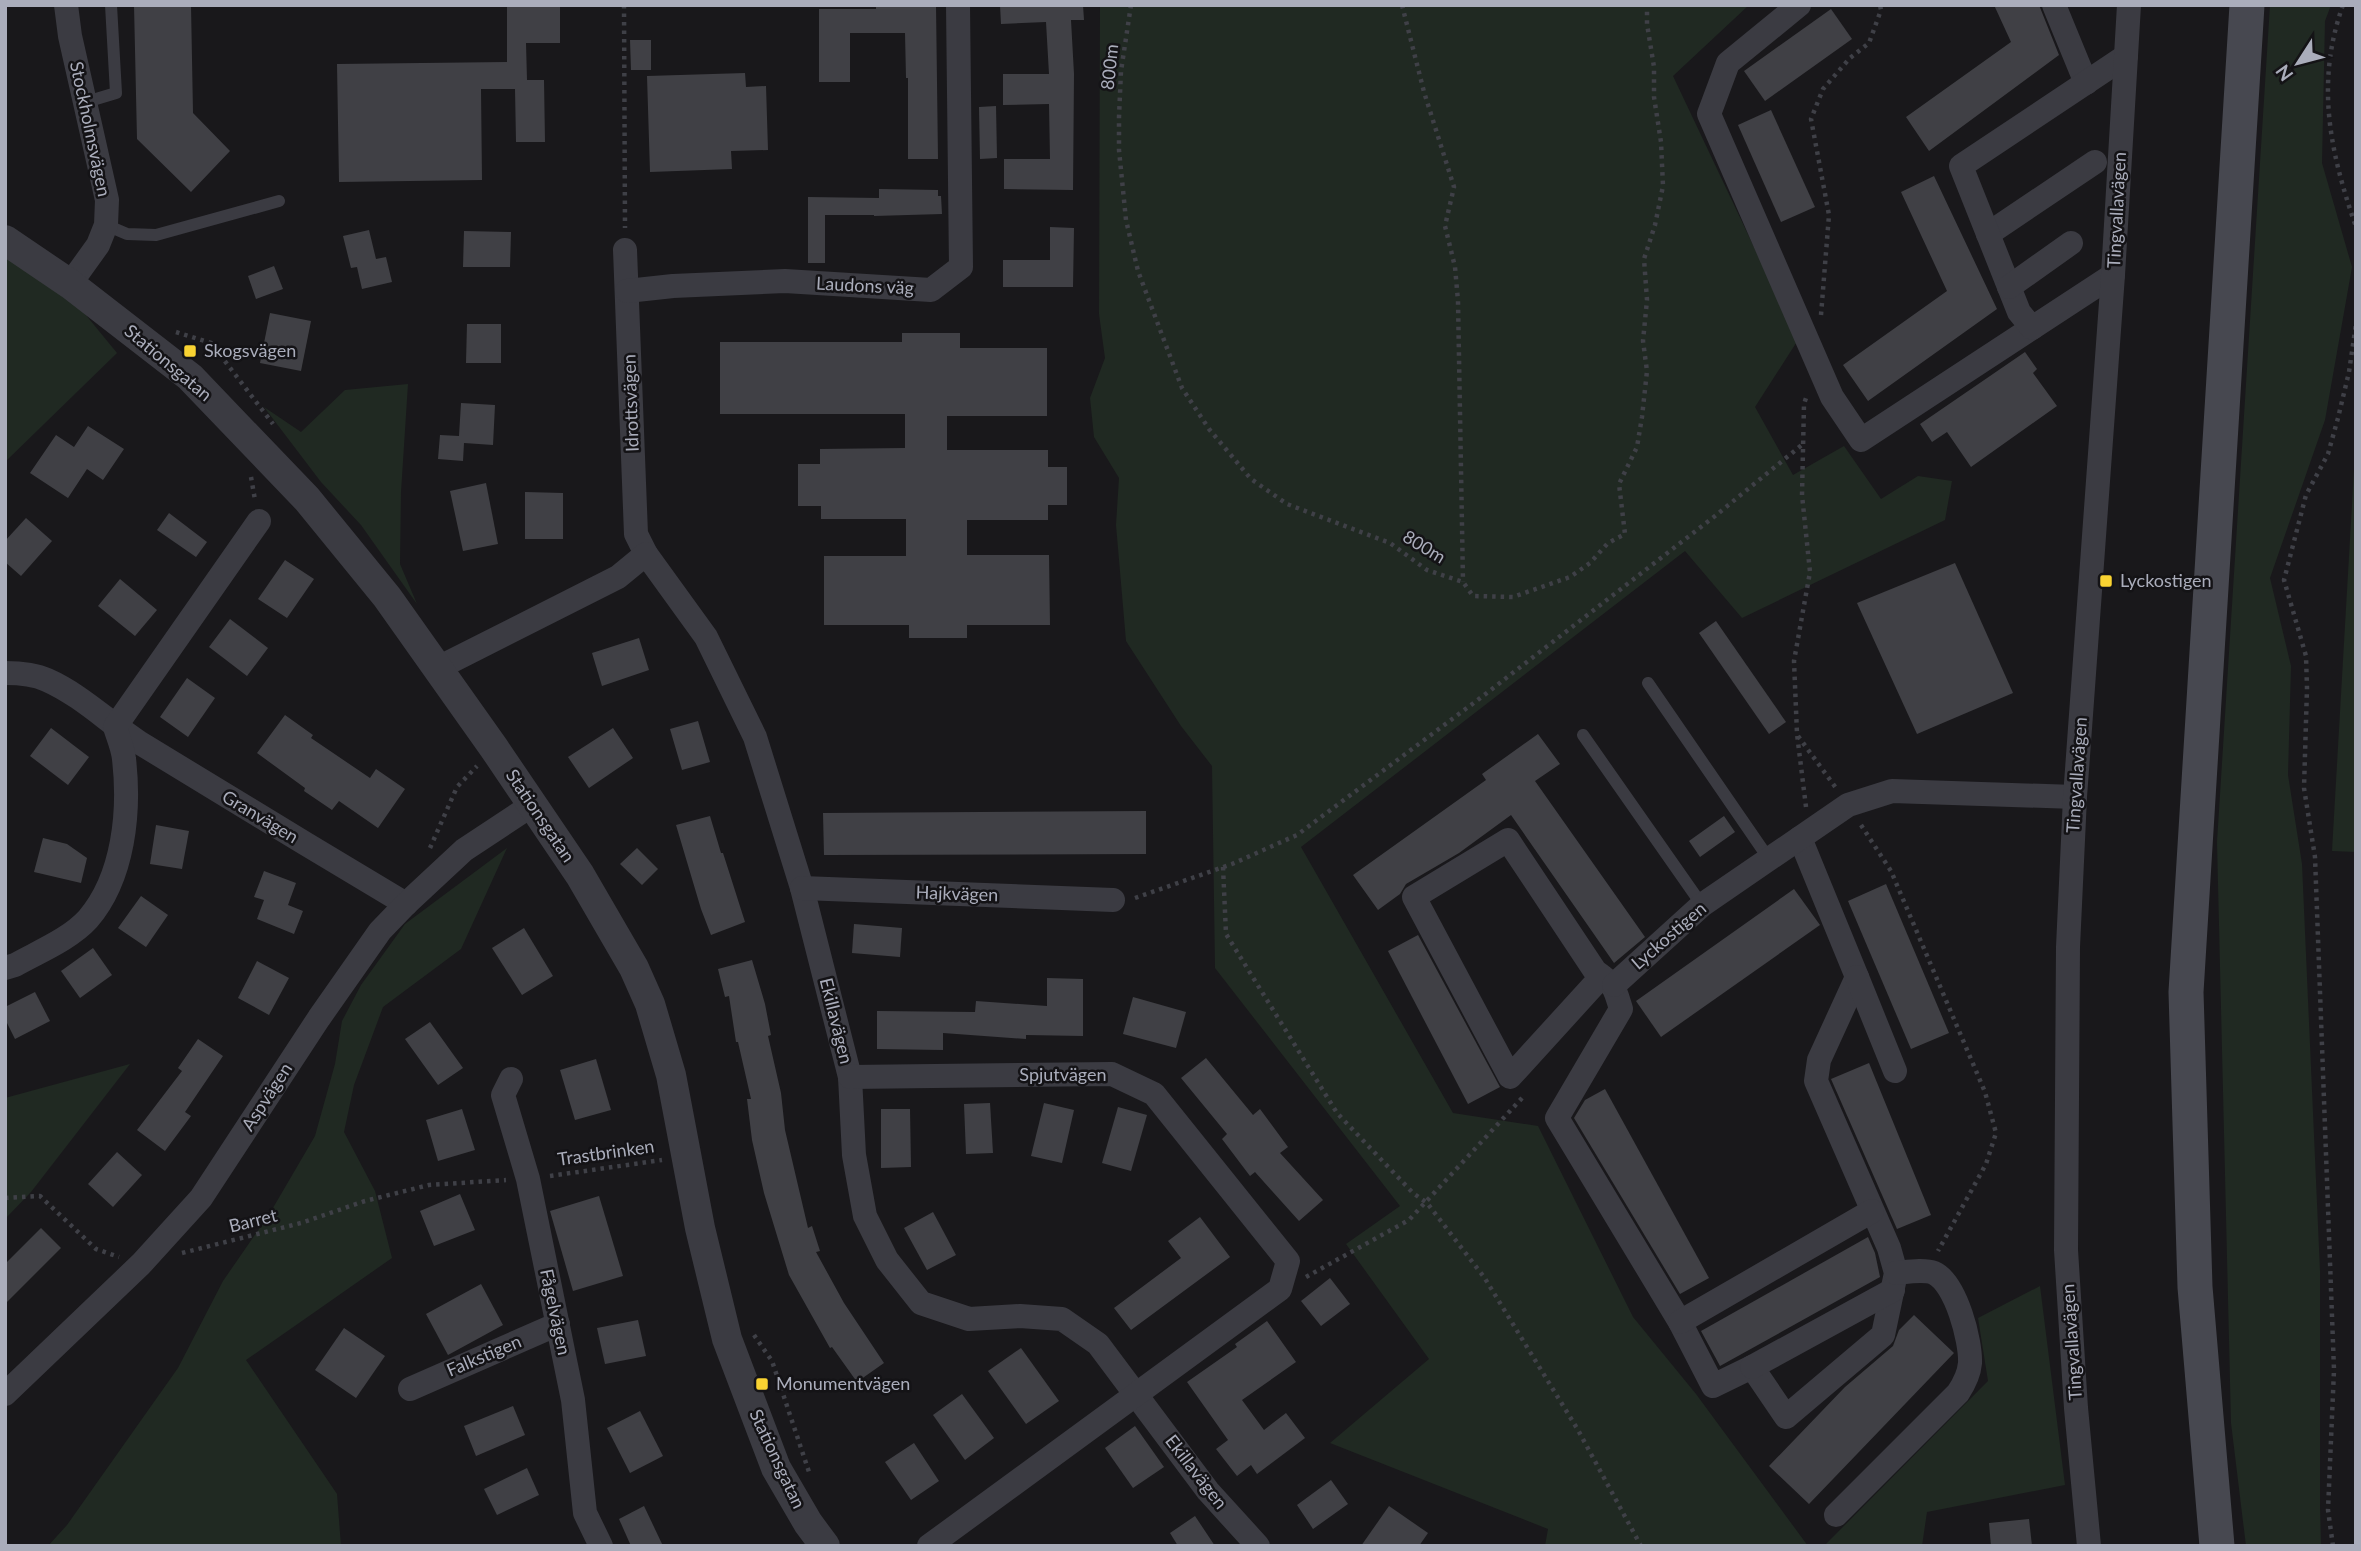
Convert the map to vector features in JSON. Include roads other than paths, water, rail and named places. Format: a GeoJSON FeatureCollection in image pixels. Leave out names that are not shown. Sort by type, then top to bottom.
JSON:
{"type":"FeatureCollection","features":[{"type":"Feature","properties":{"kind":"main road"},"geometry":{"type":"LineString","coordinates":[[2217,1546],[2195,1287],[2186,992],[2247,5]]}},
{"type":"Feature","properties":{"kind":"street","name":"Stockholmsvägen"},"geometry":{"type":"LineString","coordinates":[[66,5],[70,36],[107,200],[106,225],[98,245],[70,284]]}},
{"type":"Feature","properties":{"kind":"street","name":"Laudons väg"},"geometry":{"type":"LineString","coordinates":[[627,291],[785,281],[931,290],[961,267],[958,5]]}},
{"type":"Feature","properties":{"kind":"street"},"geometry":{"type":"LineString","coordinates":[[1798,5],[1728,64],[1709,114],[1832,397],[1861,440],[2113,275]]}},
{"type":"Feature","properties":{"kind":"street"},"geometry":{"type":"LineString","coordinates":[[2054,5],[2086,83]]}},
{"type":"Feature","properties":{"kind":"street","name":"Tingvallavägen"},"geometry":{"type":"LineString","coordinates":[[2089,1546],[2076,1408],[2066,1250],[2068,947],[2075,797],[2113,275],[2129,5]]}},
{"type":"Feature","properties":{"kind":"street"},"geometry":{"type":"LineString","coordinates":[[2032,328],[2019,312],[1961,166],[2126,56]]}},
{"type":"Feature","properties":{"kind":"street"},"geometry":{"type":"LineString","coordinates":[[1988,234],[2095,162]]}},
{"type":"Feature","properties":{"kind":"street","name":"Stationsgatan"},"geometry":{"type":"LineString","coordinates":[[5,240],[70,284],[190,377],[265,454],[346,545],[387,597],[580,875],[640,980],[650,1004],[671,1075],[700,1228],[727,1339],[776,1468],[825,1546]]}},
{"type":"Feature","properties":{"kind":"street"},"geometry":{"type":"LineString","coordinates":[[2009,287],[2071,243]]}},
{"type":"Feature","properties":{"kind":"street","name":"Idrottsvägen"},"geometry":{"type":"LineString","coordinates":[[625,250],[636,534],[646,554]]}},
{"type":"Feature","properties":{"kind":"street"},"geometry":{"type":"LineString","coordinates":[[5,968],[69,934],[88,919],[107,887],[118,857],[127,804],[124,756],[115,727],[259,521]]}},
{"type":"Feature","properties":{"kind":"street"},"geometry":{"type":"LineString","coordinates":[[438,668],[618,577],[646,554]]}},
{"type":"Feature","properties":{"kind":"street","name":"Ekillavägen"},"geometry":{"type":"LineString","coordinates":[[646,554],[706,637],[755,737],[802,888],[850,1077],[854,1155],[865,1216],[887,1260],[920,1303],[969,1319],[1020,1316],[1062,1319],[1098,1344],[1208,1491],[1258,1546]]}},
{"type":"Feature","properties":{"kind":"street","name":"Granvägen"},"geometry":{"type":"LineString","coordinates":[[5,673],[27,674],[47,680],[73,695],[115,727],[406,904]]}},
{"type":"Feature","properties":{"kind":"street","name":"Lyckostigen"},"geometry":{"type":"LineString","coordinates":[[1608,980],[1595,971],[1508,840],[1414,897],[1510,1077],[1608,980],[1702,905],[1848,805],[1892,791],[2075,797]]}},
{"type":"Feature","properties":{"kind":"street","name":"Aspvägen"},"geometry":{"type":"LineString","coordinates":[[5,1394],[141,1264],[201,1198],[380,931],[464,850],[532,806]]}},
{"type":"Feature","properties":{"kind":"street"},"geometry":{"type":"LineString","coordinates":[[1800,838],[1895,1071]]}},
{"type":"Feature","properties":{"kind":"street","name":"Hajkvägen"},"geometry":{"type":"LineString","coordinates":[[802,888],[1113,900]]}},
{"type":"Feature","properties":{"kind":"street"},"geometry":{"type":"LineString","coordinates":[[1752,1367],[1786,1417],[1883,1335],[1894,1282],[1889,1248],[1816,1081],[1819,1060],[1857,977]]}},
{"type":"Feature","properties":{"kind":"street"},"geometry":{"type":"LineString","coordinates":[[1608,980],[1621,1009],[1558,1118],[1680,1322],[1713,1385],[1752,1367],[1894,1282],[1934,1273],[1943,1280],[1955,1301],[1967,1332],[1970,1363],[1966,1380],[1958,1393],[1836,1516]]}},
{"type":"Feature","properties":{"kind":"street","name":"Spjutvägen"},"geometry":{"type":"LineString","coordinates":[[850,1077],[1112,1074],[1154,1094],[1288,1261],[1280,1289],[1136,1394]]}},
{"type":"Feature","properties":{"kind":"street","name":"Fågelvägen"},"geometry":{"type":"LineString","coordinates":[[511,1079],[503,1095],[528,1178],[573,1400],[585,1513],[601,1546]]}},
{"type":"Feature","properties":{"kind":"street"},"geometry":{"type":"LineString","coordinates":[[1680,1322],[1872,1211]]}},
{"type":"Feature","properties":{"kind":"street","name":"Falkstigen"},"geometry":{"type":"LineString","coordinates":[[410,1389],[558,1324]]}},
{"type":"Feature","properties":{"kind":"street"},"geometry":{"type":"LineString","coordinates":[[929,1546],[1136,1394]]}},
{"type":"Feature","properties":{"kind":"lane"},"geometry":{"type":"LineString","coordinates":[[86,102],[116,93],[111,5]]}},
{"type":"Feature","properties":{"kind":"lane"},"geometry":{"type":"LineString","coordinates":[[106,225],[127,234],[156,235],[279,201]]}},
{"type":"Feature","properties":{"kind":"lane"},"geometry":{"type":"LineString","coordinates":[[1648,683],[1769,859]]}},
{"type":"Feature","properties":{"kind":"lane"},"geometry":{"type":"LineString","coordinates":[[1583,735],[1702,905]]}},
{"type":"Feature","properties":{"kind":"place","name":"Skogsvägen"},"geometry":{"type":"Point","coordinates":[190,351]}},
{"type":"Feature","properties":{"kind":"place","name":"Lyckostigen"},"geometry":{"type":"Point","coordinates":[2106,581]}},
{"type":"Feature","properties":{"kind":"place","name":"Monumentvägen"},"geometry":{"type":"Point","coordinates":[762,1384]}}]}
